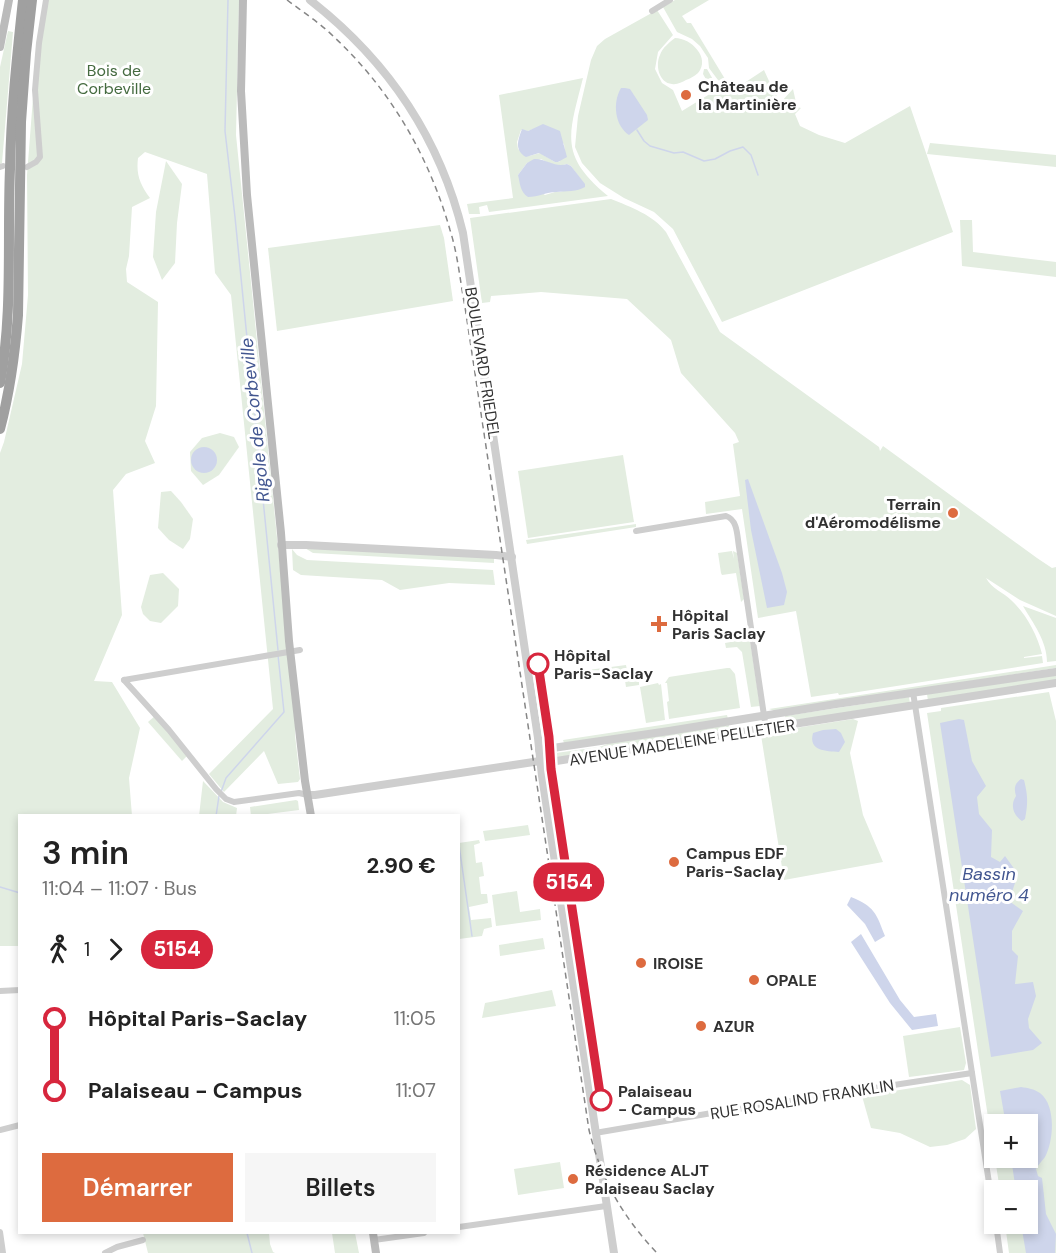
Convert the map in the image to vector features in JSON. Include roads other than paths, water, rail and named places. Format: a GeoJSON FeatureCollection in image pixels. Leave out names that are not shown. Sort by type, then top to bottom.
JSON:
{"type":"FeatureCollection","features":[{"type":"Feature","properties":{"kind":"highway"},"geometry":{"type":"LineString","coordinates":[[0,383],[8,313],[10,167],[23,0]]}},
{"type":"Feature","properties":{"kind":"highway"},"geometry":{"type":"LineString","coordinates":[[0,429],[7,403],[18,315],[21,123],[32,0]]}},
{"type":"Feature","properties":{"kind":"main road"},"geometry":{"type":"LineString","coordinates":[[0,47],[9,0]]}},
{"type":"Feature","properties":{"kind":"main road"},"geometry":{"type":"LineString","coordinates":[[243,0],[241,92],[251,237],[291,652],[311,814]]}},
{"type":"Feature","properties":{"kind":"main road"},"geometry":{"type":"LineString","coordinates":[[374,1237],[376,1253]]}},
{"type":"Feature","properties":{"kind":"street"},"geometry":{"type":"LineString","coordinates":[[27,167],[40,157],[35,90],[46,0]]}},
{"type":"Feature","properties":{"kind":"street","name":"BOULEVARD FRIEDEL"},"geometry":{"type":"LineString","coordinates":[[310,0],[330,15],[357,41],[384,71],[410,107],[435,151],[454,198],[463,233],[614,1253]]}},
{"type":"Feature","properties":{"kind":"street"},"geometry":{"type":"LineString","coordinates":[[651,11],[670,0]]}},
{"type":"Feature","properties":{"kind":"street"},"geometry":{"type":"LineString","coordinates":[[636,531],[726,516],[735,523],[766,729]]}},
{"type":"Feature","properties":{"kind":"street"},"geometry":{"type":"LineString","coordinates":[[281,545],[512,557]]}},
{"type":"Feature","properties":{"kind":"street"},"geometry":{"type":"LineString","coordinates":[[291,652],[124,680],[226,799],[234,802],[299,793],[308,795]]}},
{"type":"Feature","properties":{"kind":"street","name":"AVENUE MADELEINE PELLETIER"},"geometry":{"type":"LineString","coordinates":[[539,750],[1056,672]]}},
{"type":"Feature","properties":{"kind":"street","name":"AVENUE MADELEINE PELLETIER"},"geometry":{"type":"LineString","coordinates":[[308,795],[540,761],[550,762],[1056,683]]}},
{"type":"Feature","properties":{"kind":"street"},"geometry":{"type":"LineString","coordinates":[[913,692],[989,1180]]}},
{"type":"Feature","properties":{"kind":"street"},"geometry":{"type":"LineString","coordinates":[[0,990],[18,990]]}},
{"type":"Feature","properties":{"kind":"street","name":"RUE ROSALIND FRANKLIN"},"geometry":{"type":"LineString","coordinates":[[595,1133],[972,1073]]}},
{"type":"Feature","properties":{"kind":"street"},"geometry":{"type":"LineString","coordinates":[[0,1130],[18,1126]]}},
{"type":"Feature","properties":{"kind":"street"},"geometry":{"type":"LineString","coordinates":[[460,1227],[606,1206]]}},
{"type":"Feature","properties":{"kind":"street"},"geometry":{"type":"LineString","coordinates":[[0,1232],[3,1253]]}},
{"type":"Feature","properties":{"kind":"street"},"geometry":{"type":"LineString","coordinates":[[374,1237],[412,1234]]}},
{"type":"Feature","properties":{"kind":"street"},"geometry":{"type":"LineString","coordinates":[[997,1234],[1000,1253]]}},
{"type":"Feature","properties":{"kind":"street"},"geometry":{"type":"LineString","coordinates":[[105,1253],[143,1240]]}},
{"type":"Feature","properties":{"kind":"water"},"geometry":{"type":"Polygon","coordinates":[[[621,88],[630,89],[648,120],[629,135],[624,131],[616,114],[616,100],[621,88]]]}},
{"type":"Feature","properties":{"kind":"water"},"geometry":{"type":"Polygon","coordinates":[[[543,124],[560,131],[567,157],[558,162],[539,153],[526,157],[518,148],[522,129],[528,131],[543,124]]]}},
{"type":"Feature","properties":{"kind":"water"},"geometry":{"type":"Polygon","coordinates":[[[534,159],[571,166],[585,187],[575,191],[528,197],[522,190],[518,175],[527,163],[534,159]]]}},
{"type":"Feature","properties":{"kind":"water"},"geometry":{"type":"Polygon","coordinates":[[[204,447],[213,451],[217,460],[213,469],[204,473],[195,469],[191,460],[195,451],[204,447]]]}},
{"type":"Feature","properties":{"kind":"water"},"geometry":{"type":"Polygon","coordinates":[[[748,479],[782,573],[787,592],[784,605],[767,608],[751,530],[745,480],[748,479]]]}},
{"type":"Feature","properties":{"kind":"water","name":"Bassin numéro 4"},"geometry":{"type":"Polygon","coordinates":[[[964,720],[972,761],[986,786],[977,797],[979,814],[992,830],[991,857],[1000,862],[1005,856],[1018,874],[1009,901],[1023,911],[1012,931],[1012,950],[1018,956],[1015,984],[1033,982],[1036,996],[1028,1019],[1029,1028],[1042,1043],[1033,1050],[991,1057],[940,723],[964,720]]]}},
{"type":"Feature","properties":{"kind":"water"},"geometry":{"type":"Polygon","coordinates":[[[836,729],[841,733],[845,742],[839,752],[819,749],[813,743],[813,733],[836,729]]]}},
{"type":"Feature","properties":{"kind":"water"},"geometry":{"type":"Polygon","coordinates":[[[1021,779],[1024,780],[1027,800],[1025,819],[1022,821],[1013,810],[1015,787],[1021,779]]]}},
{"type":"Feature","properties":{"kind":"water"},"geometry":{"type":"Polygon","coordinates":[[[851,897],[874,912],[885,936],[875,942],[865,924],[847,905],[851,897]]]}},
{"type":"Feature","properties":{"kind":"water"},"geometry":{"type":"Polygon","coordinates":[[[861,934],[900,1000],[914,1017],[936,1014],[938,1026],[912,1030],[890,1003],[851,942],[861,934]]]}},
{"type":"Feature","properties":{"kind":"water"},"geometry":{"type":"Polygon","coordinates":[[[1021,1087],[1040,1093],[1045,1098],[1051,1114],[1052,1132],[1048,1150],[1038,1166],[1038,1114],[1004,1114],[1000,1091],[1021,1087]]]}},
{"type":"Feature","properties":{"kind":"water"},"geometry":{"type":"Polygon","coordinates":[[[1013,1168],[1037,1168],[1038,1176],[1042,1178],[1046,1214],[1056,1234],[1055,1253],[1026,1253],[1023,1234],[1038,1234],[1038,1180],[1014,1180],[1013,1168]]]}},
{"type":"Feature","properties":{"kind":"waterway","name":"Rigole de Corbeville"},"geometry":{"type":"LineString","coordinates":[[228,0],[225,131],[278,650]]}},
{"type":"Feature","properties":{"kind":"waterway"},"geometry":{"type":"LineString","coordinates":[[637,130],[650,146],[674,153],[683,152],[704,161],[715,159],[743,147],[751,155],[758,175]]}},
{"type":"Feature","properties":{"kind":"waterway","name":"Rigole de Corbeville"},"geometry":{"type":"LineString","coordinates":[[221,792],[226,778],[284,712],[278,655]]}},
{"type":"Feature","properties":{"kind":"waterway","name":"Rigole de Corbeville"},"geometry":{"type":"LineString","coordinates":[[216,814],[219,796]]}},
{"type":"Feature","properties":{"kind":"waterway"},"geometry":{"type":"LineString","coordinates":[[460,852],[472,936]]}},
{"type":"Feature","properties":{"kind":"waterway"},"geometry":{"type":"LineString","coordinates":[[0,887],[18,892]]}},
{"type":"Feature","properties":{"kind":"waterway","name":"Rigole de Corbeville"},"geometry":{"type":"LineString","coordinates":[[247,1234],[252,1253]]}},
{"type":"Feature","properties":{"kind":"railway"},"geometry":{"type":"LineString","coordinates":[[287,0],[334,37],[354,57],[390,101],[419,150],[450,230],[465,307],[589,1130],[600,1165],[614,1196],[633,1225],[657,1253]]}},
{"type":"Feature","properties":{"kind":"place","name":"Château de la Martinière"},"geometry":{"type":"Point","coordinates":[686,95]}},
{"type":"Feature","properties":{"kind":"place","name":"Terrain d'Aéromodélisme"},"geometry":{"type":"Point","coordinates":[953,513]}},
{"type":"Feature","properties":{"kind":"place","name":"Hôpital Paris Saclay"},"geometry":{"type":"Point","coordinates":[659,624]}},
{"type":"Feature","properties":{"kind":"place","name":"Hôpital Paris-Saclay"},"geometry":{"type":"Point","coordinates":[538,664]}},
{"type":"Feature","properties":{"kind":"place","name":"Campus EDF Paris-Saclay"},"geometry":{"type":"Point","coordinates":[674,862]}},
{"type":"Feature","properties":{"kind":"place","name":"IROISE"},"geometry":{"type":"Point","coordinates":[641,963]}},
{"type":"Feature","properties":{"kind":"place","name":"OPALE"},"geometry":{"type":"Point","coordinates":[754,980]}},
{"type":"Feature","properties":{"kind":"place","name":"AZUR"},"geometry":{"type":"Point","coordinates":[701,1026]}},
{"type":"Feature","properties":{"kind":"place","name":"Palaiseau - Campus"},"geometry":{"type":"Point","coordinates":[601,1100]}},
{"type":"Feature","properties":{"kind":"place","name":"Résidence ALJT Palaiseau Saclay"},"geometry":{"type":"Point","coordinates":[573,1179]}},
{"type":"Feature","properties":{"kind":"park label","name":"Bois de Corbeville"},"geometry":{"type":"Point","coordinates":[114,79]}}]}
